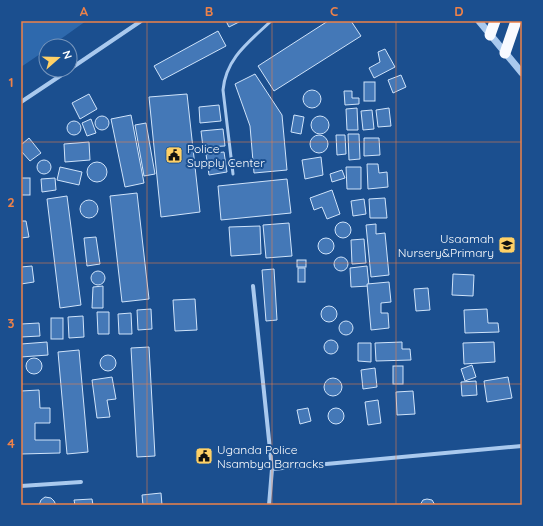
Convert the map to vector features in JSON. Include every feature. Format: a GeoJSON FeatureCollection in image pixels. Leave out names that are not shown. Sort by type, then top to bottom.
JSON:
{"type":"FeatureCollection","features":[{"type":"Feature","properties":{"kind":"highway"},"geometry":{"type":"LineString","coordinates":[[490,35],[495,21]]}},
{"type":"Feature","properties":{"kind":"highway"},"geometry":{"type":"LineString","coordinates":[[505,52],[516,21]]}},
{"type":"Feature","properties":{"kind":"street"},"geometry":{"type":"LineString","coordinates":[[78,64],[141,21]]}},
{"type":"Feature","properties":{"kind":"street"},"geometry":{"type":"LineString","coordinates":[[479,21],[522,73]]}},
{"type":"Feature","properties":{"kind":"street"},"geometry":{"type":"LineString","coordinates":[[21,102],[57,78]]}},
{"type":"Feature","properties":{"kind":"street"},"geometry":{"type":"LineString","coordinates":[[253,286],[272,470],[269,505]]}},
{"type":"Feature","properties":{"kind":"street"},"geometry":{"type":"LineString","coordinates":[[272,470],[522,446]]}},
{"type":"Feature","properties":{"kind":"street"},"geometry":{"type":"LineString","coordinates":[[21,486],[81,482]]}},
{"type":"Feature","properties":{"kind":"lane"},"geometry":{"type":"LineString","coordinates":[[233,174],[224,78],[235,56],[271,21]]}},
{"type":"Feature","properties":{"kind":"shaded area"},"geometry":{"type":"Polygon","coordinates":[[[21,21],[86,21],[62,38],[38,38],[38,55],[21,67],[21,21]]]}},
{"type":"Feature","properties":{"kind":"building"},"geometry":{"type":"Polygon","coordinates":[[[226,21],[241,21],[229,27],[226,21]]]}},
{"type":"Feature","properties":{"kind":"building"},"geometry":{"type":"Polygon","coordinates":[[[328,21],[351,21],[361,36],[274,91],[258,66],[328,21]]]}},
{"type":"Feature","properties":{"kind":"building"},"geometry":{"type":"Polygon","coordinates":[[[218,31],[226,46],[162,80],[154,66],[218,31]]]}},
{"type":"Feature","properties":{"kind":"building"},"geometry":{"type":"Polygon","coordinates":[[[385,49],[395,67],[374,78],[369,68],[380,62],[378,52],[385,49]]]}},
{"type":"Feature","properties":{"kind":"building"},"geometry":{"type":"Polygon","coordinates":[[[255,74],[282,115],[287,170],[254,173],[250,126],[235,84],[255,74]]]}},
{"type":"Feature","properties":{"kind":"building"},"geometry":{"type":"Polygon","coordinates":[[[401,75],[406,87],[393,93],[388,80],[401,75]]]}},
{"type":"Feature","properties":{"kind":"building"},"geometry":{"type":"Polygon","coordinates":[[[364,82],[375,82],[375,101],[364,101],[364,82]]]}},
{"type":"Feature","properties":{"kind":"building"},"geometry":{"type":"Polygon","coordinates":[[[312,90],[316,91],[320,95],[320,103],[316,107],[312,108],[308,107],[304,103],[303,99],[304,95],[308,91],[312,90]]]}},
{"type":"Feature","properties":{"kind":"building"},"geometry":{"type":"Polygon","coordinates":[[[344,91],[352,91],[352,98],[359,98],[359,104],[345,105],[344,91]]]}},
{"type":"Feature","properties":{"kind":"building"},"geometry":{"type":"Polygon","coordinates":[[[89,94],[97,109],[80,119],[72,103],[89,94]]]}},
{"type":"Feature","properties":{"kind":"building","name":"Police Supply Center"},"geometry":{"type":"Polygon","coordinates":[[[187,94],[200,212],[161,217],[149,97],[187,94]]]}},
{"type":"Feature","properties":{"kind":"building"},"geometry":{"type":"Polygon","coordinates":[[[219,105],[221,121],[200,123],[199,107],[219,105]]]}},
{"type":"Feature","properties":{"kind":"building"},"geometry":{"type":"Polygon","coordinates":[[[357,108],[358,130],[347,130],[346,109],[357,108]]]}},
{"type":"Feature","properties":{"kind":"building"},"geometry":{"type":"Polygon","coordinates":[[[389,108],[391,126],[378,127],[376,110],[389,108]]]}},
{"type":"Feature","properties":{"kind":"building"},"geometry":{"type":"Polygon","coordinates":[[[372,110],[374,129],[363,130],[361,111],[372,110]]]}},
{"type":"Feature","properties":{"kind":"building"},"geometry":{"type":"Polygon","coordinates":[[[131,115],[144,183],[125,187],[111,119],[131,115]]]}},
{"type":"Feature","properties":{"kind":"building"},"geometry":{"type":"Polygon","coordinates":[[[294,115],[304,117],[301,134],[291,132],[294,115]]]}},
{"type":"Feature","properties":{"kind":"building"},"geometry":{"type":"Polygon","coordinates":[[[99,116],[105,116],[109,120],[109,126],[105,130],[99,130],[95,126],[95,120],[99,116]]]}},
{"type":"Feature","properties":{"kind":"building"},"geometry":{"type":"Polygon","coordinates":[[[316,116],[324,116],[329,121],[327,132],[324,134],[316,134],[311,129],[311,121],[316,116]]]}},
{"type":"Feature","properties":{"kind":"building"},"geometry":{"type":"Polygon","coordinates":[[[91,119],[96,133],[87,136],[82,123],[91,119]]]}},
{"type":"Feature","properties":{"kind":"building"},"geometry":{"type":"Polygon","coordinates":[[[71,121],[77,121],[81,125],[81,131],[77,135],[71,135],[67,131],[67,125],[71,121]]]}},
{"type":"Feature","properties":{"kind":"building"},"geometry":{"type":"Polygon","coordinates":[[[146,123],[155,174],[144,176],[135,125],[146,123]]]}},
{"type":"Feature","properties":{"kind":"building"},"geometry":{"type":"Polygon","coordinates":[[[223,129],[225,146],[203,147],[201,131],[223,129]]]}},
{"type":"Feature","properties":{"kind":"building"},"geometry":{"type":"Polygon","coordinates":[[[348,134],[359,134],[360,159],[349,160],[348,134]]]}},
{"type":"Feature","properties":{"kind":"building"},"geometry":{"type":"Polygon","coordinates":[[[319,135],[325,138],[328,144],[325,150],[319,153],[313,150],[310,144],[313,138],[319,135]]]}},
{"type":"Feature","properties":{"kind":"building"},"geometry":{"type":"Polygon","coordinates":[[[336,135],[345,135],[346,154],[337,155],[336,135]]]}},
{"type":"Feature","properties":{"kind":"building"},"geometry":{"type":"Polygon","coordinates":[[[29,138],[41,153],[30,161],[21,151],[21,145],[29,138]]]}},
{"type":"Feature","properties":{"kind":"building"},"geometry":{"type":"Polygon","coordinates":[[[364,138],[379,138],[380,155],[364,156],[364,138]]]}},
{"type":"Feature","properties":{"kind":"building"},"geometry":{"type":"Polygon","coordinates":[[[89,142],[90,160],[65,162],[64,144],[89,142]]]}},
{"type":"Feature","properties":{"kind":"building"},"geometry":{"type":"Polygon","coordinates":[[[224,152],[227,172],[209,175],[206,154],[224,152]]]}},
{"type":"Feature","properties":{"kind":"building"},"geometry":{"type":"Polygon","coordinates":[[[321,157],[323,175],[305,179],[302,160],[321,157]]]}},
{"type":"Feature","properties":{"kind":"building"},"geometry":{"type":"Polygon","coordinates":[[[44,160],[49,162],[51,167],[49,172],[44,174],[39,172],[37,167],[39,162],[44,160]]]}},
{"type":"Feature","properties":{"kind":"building"},"geometry":{"type":"Polygon","coordinates":[[[97,162],[104,165],[107,172],[104,179],[97,182],[90,179],[87,172],[90,165],[97,162]]]}},
{"type":"Feature","properties":{"kind":"building"},"geometry":{"type":"Polygon","coordinates":[[[367,164],[378,164],[379,173],[387,172],[388,187],[368,189],[367,164]]]}},
{"type":"Feature","properties":{"kind":"building"},"geometry":{"type":"Polygon","coordinates":[[[60,167],[82,172],[79,185],[57,180],[60,167]]]}},
{"type":"Feature","properties":{"kind":"building"},"geometry":{"type":"Polygon","coordinates":[[[346,167],[361,167],[361,189],[347,189],[346,167]]]}},
{"type":"Feature","properties":{"kind":"building"},"geometry":{"type":"Polygon","coordinates":[[[342,170],[345,178],[332,182],[330,174],[342,170]]]}},
{"type":"Feature","properties":{"kind":"building"},"geometry":{"type":"Polygon","coordinates":[[[21,178],[30,178],[30,195],[21,195],[21,178]]]}},
{"type":"Feature","properties":{"kind":"building"},"geometry":{"type":"Polygon","coordinates":[[[55,178],[56,190],[42,192],[41,179],[55,178]]]}},
{"type":"Feature","properties":{"kind":"building"},"geometry":{"type":"Polygon","coordinates":[[[287,179],[291,213],[221,220],[218,186],[287,179]]]}},
{"type":"Feature","properties":{"kind":"building"},"geometry":{"type":"Polygon","coordinates":[[[332,190],[340,214],[327,219],[322,207],[314,210],[310,198],[332,190]]]}},
{"type":"Feature","properties":{"kind":"building"},"geometry":{"type":"Polygon","coordinates":[[[137,193],[149,299],[122,302],[110,196],[137,193]]]}},
{"type":"Feature","properties":{"kind":"building"},"geometry":{"type":"Polygon","coordinates":[[[67,196],[81,305],[60,308],[47,199],[67,196]]]}},
{"type":"Feature","properties":{"kind":"building"},"geometry":{"type":"Polygon","coordinates":[[[385,198],[387,218],[370,218],[369,199],[385,198]]]}},
{"type":"Feature","properties":{"kind":"building"},"geometry":{"type":"Polygon","coordinates":[[[364,199],[366,214],[353,216],[351,201],[364,199]]]}},
{"type":"Feature","properties":{"kind":"building"},"geometry":{"type":"Polygon","coordinates":[[[85,200],[93,200],[98,205],[96,216],[93,218],[85,218],[80,213],[80,205],[85,200]]]}},
{"type":"Feature","properties":{"kind":"building"},"geometry":{"type":"Polygon","coordinates":[[[21,221],[26,221],[29,237],[21,238],[21,221]]]}},
{"type":"Feature","properties":{"kind":"building"},"geometry":{"type":"Polygon","coordinates":[[[343,222],[349,224],[351,230],[349,236],[343,238],[337,236],[335,230],[337,224],[343,222]]]}},
{"type":"Feature","properties":{"kind":"building"},"geometry":{"type":"Polygon","coordinates":[[[289,223],[292,256],[266,258],[263,225],[289,223]]]}},
{"type":"Feature","properties":{"kind":"building"},"geometry":{"type":"Polygon","coordinates":[[[376,224],[376,234],[385,233],[389,275],[371,277],[366,225],[376,224]]]}},
{"type":"Feature","properties":{"kind":"building"},"geometry":{"type":"Polygon","coordinates":[[[260,226],[261,254],[231,256],[229,227],[260,226]]]}},
{"type":"Feature","properties":{"kind":"building"},"geometry":{"type":"Polygon","coordinates":[[[96,237],[100,264],[87,266],[84,238],[96,237]]]}},
{"type":"Feature","properties":{"kind":"building"},"geometry":{"type":"Polygon","coordinates":[[[326,238],[332,240],[334,246],[332,252],[326,254],[320,252],[318,246],[320,240],[326,238]]]}},
{"type":"Feature","properties":{"kind":"building"},"geometry":{"type":"Polygon","coordinates":[[[364,239],[366,263],[352,264],[351,240],[364,239]]]}},
{"type":"Feature","properties":{"kind":"building"},"geometry":{"type":"Polygon","coordinates":[[[338,257],[344,257],[348,261],[348,267],[344,271],[338,271],[334,267],[334,261],[338,257]]]}},
{"type":"Feature","properties":{"kind":"building"},"geometry":{"type":"Polygon","coordinates":[[[297,260],[306,260],[306,267],[297,267],[297,260]]]}},
{"type":"Feature","properties":{"kind":"building"},"geometry":{"type":"Polygon","coordinates":[[[32,266],[34,282],[21,284],[21,267],[32,266]]]}},
{"type":"Feature","properties":{"kind":"building"},"geometry":{"type":"Polygon","coordinates":[[[367,266],[369,286],[351,287],[350,268],[367,266]]]}},
{"type":"Feature","properties":{"kind":"building"},"geometry":{"type":"Polygon","coordinates":[[[298,268],[305,268],[305,282],[298,282],[298,268]]]}},
{"type":"Feature","properties":{"kind":"building"},"geometry":{"type":"Polygon","coordinates":[[[274,269],[277,320],[266,321],[262,270],[274,269]]]}},
{"type":"Feature","properties":{"kind":"building"},"geometry":{"type":"Polygon","coordinates":[[[95,271],[101,271],[105,275],[105,281],[101,285],[95,285],[91,281],[91,275],[95,271]]]}},
{"type":"Feature","properties":{"kind":"building"},"geometry":{"type":"Polygon","coordinates":[[[453,274],[474,275],[473,296],[452,295],[453,274]]]}},
{"type":"Feature","properties":{"kind":"building"},"geometry":{"type":"Polygon","coordinates":[[[389,282],[391,302],[381,303],[381,313],[388,313],[389,328],[371,330],[367,284],[389,282]]]}},
{"type":"Feature","properties":{"kind":"building"},"geometry":{"type":"Polygon","coordinates":[[[103,286],[103,308],[92,308],[93,287],[103,286]]]}},
{"type":"Feature","properties":{"kind":"building"},"geometry":{"type":"Polygon","coordinates":[[[428,288],[430,310],[416,311],[414,289],[428,288]]]}},
{"type":"Feature","properties":{"kind":"building"},"geometry":{"type":"Polygon","coordinates":[[[195,299],[197,330],[175,331],[173,300],[195,299]]]}},
{"type":"Feature","properties":{"kind":"building"},"geometry":{"type":"Polygon","coordinates":[[[326,306],[332,306],[337,311],[335,320],[332,322],[326,322],[321,317],[321,311],[326,306]]]}},
{"type":"Feature","properties":{"kind":"building"},"geometry":{"type":"Polygon","coordinates":[[[151,309],[152,329],[138,330],[137,310],[151,309]]]}},
{"type":"Feature","properties":{"kind":"building"},"geometry":{"type":"Polygon","coordinates":[[[487,309],[488,323],[498,323],[499,332],[465,333],[464,310],[487,309]]]}},
{"type":"Feature","properties":{"kind":"building"},"geometry":{"type":"Polygon","coordinates":[[[97,312],[109,312],[109,334],[98,334],[97,312]]]}},
{"type":"Feature","properties":{"kind":"building"},"geometry":{"type":"Polygon","coordinates":[[[131,313],[132,334],[119,334],[118,314],[131,313]]]}},
{"type":"Feature","properties":{"kind":"building"},"geometry":{"type":"Polygon","coordinates":[[[83,316],[84,337],[69,338],[68,317],[83,316]]]}},
{"type":"Feature","properties":{"kind":"building"},"geometry":{"type":"Polygon","coordinates":[[[51,318],[63,318],[63,339],[51,339],[51,318]]]}},
{"type":"Feature","properties":{"kind":"building"},"geometry":{"type":"Polygon","coordinates":[[[343,321],[349,321],[353,325],[353,331],[349,335],[343,335],[339,331],[339,325],[343,321]]]}},
{"type":"Feature","properties":{"kind":"building"},"geometry":{"type":"Polygon","coordinates":[[[39,323],[40,336],[21,337],[21,324],[39,323]]]}},
{"type":"Feature","properties":{"kind":"building"},"geometry":{"type":"Polygon","coordinates":[[[328,340],[334,340],[338,344],[338,350],[334,354],[328,354],[324,350],[324,344],[328,340]]]}},
{"type":"Feature","properties":{"kind":"building"},"geometry":{"type":"Polygon","coordinates":[[[47,342],[48,355],[21,357],[21,344],[47,342]]]}},
{"type":"Feature","properties":{"kind":"building"},"geometry":{"type":"Polygon","coordinates":[[[402,342],[402,349],[410,349],[411,360],[376,361],[375,343],[402,342]]]}},
{"type":"Feature","properties":{"kind":"building"},"geometry":{"type":"Polygon","coordinates":[[[494,342],[495,362],[464,364],[463,343],[494,342]]]}},
{"type":"Feature","properties":{"kind":"building"},"geometry":{"type":"Polygon","coordinates":[[[358,343],[371,343],[371,362],[358,361],[358,343]]]}},
{"type":"Feature","properties":{"kind":"building"},"geometry":{"type":"Polygon","coordinates":[[[149,347],[155,456],[137,457],[131,348],[149,347]]]}},
{"type":"Feature","properties":{"kind":"building"},"geometry":{"type":"Polygon","coordinates":[[[79,350],[88,452],[67,454],[58,352],[79,350]]]}},
{"type":"Feature","properties":{"kind":"building"},"geometry":{"type":"Polygon","coordinates":[[[105,355],[111,355],[116,360],[114,369],[111,371],[105,371],[100,366],[100,360],[105,355]]]}},
{"type":"Feature","properties":{"kind":"building"},"geometry":{"type":"Polygon","coordinates":[[[31,358],[37,358],[42,363],[40,372],[37,374],[31,374],[26,369],[26,363],[31,358]]]}},
{"type":"Feature","properties":{"kind":"building"},"geometry":{"type":"Polygon","coordinates":[[[472,365],[476,377],[465,381],[461,369],[472,365]]]}},
{"type":"Feature","properties":{"kind":"building"},"geometry":{"type":"Polygon","coordinates":[[[393,366],[403,366],[403,384],[393,384],[393,366]]]}},
{"type":"Feature","properties":{"kind":"building"},"geometry":{"type":"Polygon","coordinates":[[[375,368],[377,387],[363,389],[361,370],[375,368]]]}},
{"type":"Feature","properties":{"kind":"building"},"geometry":{"type":"Polygon","coordinates":[[[112,377],[116,399],[107,400],[110,417],[97,418],[92,380],[112,377]]]}},
{"type":"Feature","properties":{"kind":"building"},"geometry":{"type":"Polygon","coordinates":[[[508,377],[512,398],[487,402],[484,381],[508,377]]]}},
{"type":"Feature","properties":{"kind":"building"},"geometry":{"type":"Polygon","coordinates":[[[333,378],[339,381],[342,387],[339,393],[333,396],[327,393],[324,387],[327,381],[333,378]]]}},
{"type":"Feature","properties":{"kind":"building"},"geometry":{"type":"Polygon","coordinates":[[[476,381],[477,395],[462,396],[461,382],[476,381]]]}},
{"type":"Feature","properties":{"kind":"building"},"geometry":{"type":"Polygon","coordinates":[[[39,390],[40,408],[50,408],[50,423],[35,423],[35,440],[60,440],[60,453],[21,454],[21,391],[39,390]]]}},
{"type":"Feature","properties":{"kind":"building"},"geometry":{"type":"Polygon","coordinates":[[[413,391],[415,414],[397,415],[396,392],[413,391]]]}},
{"type":"Feature","properties":{"kind":"building"},"geometry":{"type":"Polygon","coordinates":[[[378,400],[381,423],[368,425],[365,402],[378,400]]]}},
{"type":"Feature","properties":{"kind":"building"},"geometry":{"type":"Polygon","coordinates":[[[308,408],[311,421],[300,424],[297,410],[308,408]]]}},
{"type":"Feature","properties":{"kind":"building"},"geometry":{"type":"Polygon","coordinates":[[[336,408],[343,413],[344,416],[339,423],[336,424],[329,419],[328,416],[333,409],[336,408]]]}},
{"type":"Feature","properties":{"kind":"building"},"geometry":{"type":"Polygon","coordinates":[[[161,493],[162,505],[143,505],[142,495],[161,493]]]}},
{"type":"Feature","properties":{"kind":"building"},"geometry":{"type":"Polygon","coordinates":[[[45,497],[51,498],[56,505],[39,505],[41,500],[45,497]]]}},
{"type":"Feature","properties":{"kind":"building"},"geometry":{"type":"Polygon","coordinates":[[[92,499],[93,505],[75,505],[74,500],[92,499]]]}},
{"type":"Feature","properties":{"kind":"building"},"geometry":{"type":"Polygon","coordinates":[[[423,500],[432,500],[435,505],[420,505],[423,500]]]}},
{"type":"Feature","properties":{"kind":"place","name":"Police Supply Center"},"geometry":{"type":"Point","coordinates":[174,155]}},
{"type":"Feature","properties":{"kind":"place","name":"Usaamah Nursery&Primary"},"geometry":{"type":"Point","coordinates":[507,245]}},
{"type":"Feature","properties":{"kind":"place","name":"Uganda Police Nsambya Barracks"},"geometry":{"type":"Point","coordinates":[204,456]}}]}
